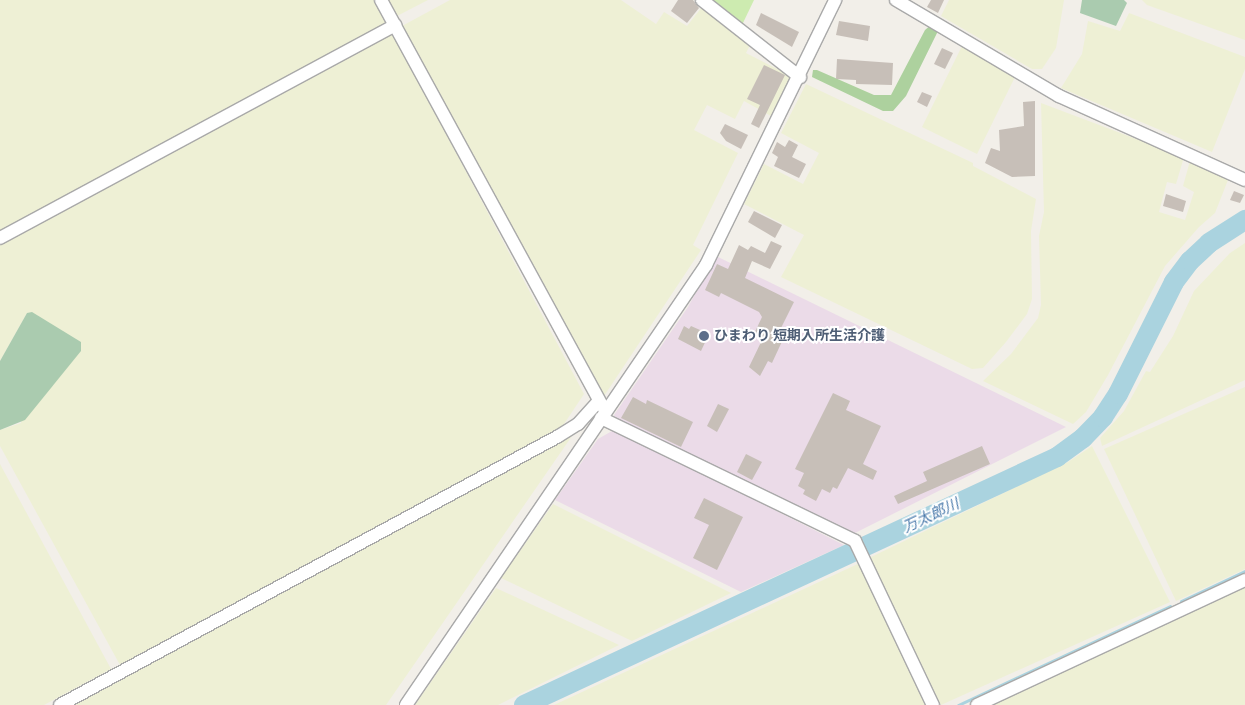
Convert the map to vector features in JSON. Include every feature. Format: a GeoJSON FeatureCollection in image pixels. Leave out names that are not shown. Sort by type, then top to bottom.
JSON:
{"type":"FeatureCollection","features":[{"type":"Feature","properties":{"kind":"street"},"geometry":{"type":"LineString","coordinates":[[381,0],[602,411],[856,543],[933,705]]}},
{"type":"Feature","properties":{"kind":"street"},"geometry":{"type":"LineString","coordinates":[[702,0],[800,77]]}},
{"type":"Feature","properties":{"kind":"street"},"geometry":{"type":"LineString","coordinates":[[406,705],[602,411],[706,265],[800,77],[835,0]]}},
{"type":"Feature","properties":{"kind":"street"},"geometry":{"type":"LineString","coordinates":[[903,2],[1059,96],[1245,180]]}},
{"type":"Feature","properties":{"kind":"street"},"geometry":{"type":"LineString","coordinates":[[0,238],[395,25]]}},
{"type":"Feature","properties":{"kind":"street"},"geometry":{"type":"LineString","coordinates":[[60,705],[602,411]]}},
{"type":"Feature","properties":{"kind":"street"},"geometry":{"type":"LineString","coordinates":[[977,705],[1245,580]]}},
{"type":"Feature","properties":{"kind":"shaded area"},"geometry":{"type":"Polygon","coordinates":[[[716,256],[1066,427],[855,533],[616,421],[614,415],[688,307],[716,256]]]}},
{"type":"Feature","properties":{"kind":"shaded area"},"geometry":{"type":"Polygon","coordinates":[[[612,431],[642,443],[844,545],[741,592],[555,500],[598,439],[612,431]]]}},
{"type":"Feature","properties":{"kind":"green space"},"geometry":{"type":"Polygon","coordinates":[[[0,0],[374,0],[386,23],[0,231],[0,0]]]}},
{"type":"Feature","properties":{"kind":"green space"},"geometry":{"type":"Polygon","coordinates":[[[388,0],[428,0],[397,16],[388,0]]]}},
{"type":"Feature","properties":{"kind":"green space"},"geometry":{"type":"Polygon","coordinates":[[[450,0],[621,0],[656,24],[664,12],[687,26],[702,7],[751,43],[746,53],[791,76],[771,116],[744,101],[735,119],[707,105],[694,130],[738,153],[693,245],[701,250],[604,396],[599,393],[402,26],[450,0]]]}},
{"type":"Feature","properties":{"kind":"green space"},"geometry":{"type":"Polygon","coordinates":[[[710,0],[754,0],[742,25],[710,0]]]}},
{"type":"Feature","properties":{"kind":"green space"},"geometry":{"type":"Polygon","coordinates":[[[949,0],[1064,0],[1056,48],[1042,69],[1032,69],[941,16],[949,0]]]}},
{"type":"Feature","properties":{"kind":"green space"},"geometry":{"type":"Polygon","coordinates":[[[1082,0],[1124,0],[1127,3],[1116,26],[1080,13],[1082,0]]]}},
{"type":"Feature","properties":{"kind":"green space"},"geometry":{"type":"Polygon","coordinates":[[[1142,0],[1245,0],[1245,40],[1147,5],[1142,0]]]}},
{"type":"Feature","properties":{"kind":"green space"},"geometry":{"type":"Polygon","coordinates":[[[1129,13],[1245,57],[1245,69],[1212,152],[1061,88],[1082,54],[1088,21],[1120,31],[1129,13]]]}},
{"type":"Feature","properties":{"kind":"green space"},"geometry":{"type":"Polygon","coordinates":[[[932,24],[938,31],[906,96],[893,111],[883,111],[812,77],[813,70],[817,70],[874,95],[891,95],[925,30],[932,24]]]}},
{"type":"Feature","properties":{"kind":"green space"},"geometry":{"type":"Polygon","coordinates":[[[392,32],[584,394],[562,427],[120,665],[0,446],[0,430],[21,423],[27,313],[0,361],[0,243],[392,32]]]}},
{"type":"Feature","properties":{"kind":"green space"},"geometry":{"type":"Polygon","coordinates":[[[962,46],[1015,77],[977,154],[922,127],[962,46]]]}},
{"type":"Feature","properties":{"kind":"green space"},"geometry":{"type":"Polygon","coordinates":[[[806,84],[973,163],[973,166],[1036,199],[1031,231],[1032,299],[1027,314],[983,368],[972,369],[781,277],[804,235],[744,204],[764,164],[803,184],[819,153],[781,133],[806,84]]]}},
{"type":"Feature","properties":{"kind":"green space"},"geometry":{"type":"Polygon","coordinates":[[[1041,103],[1184,157],[1176,184],[1167,182],[1159,212],[1185,220],[1194,192],[1183,186],[1190,161],[1228,180],[1215,213],[1199,227],[1165,266],[1108,375],[1086,412],[1073,424],[983,381],[1011,354],[1038,318],[1041,305],[1039,236],[1044,212],[1041,103]]]}},
{"type":"Feature","properties":{"kind":"green space"},"geometry":{"type":"Polygon","coordinates":[[[1245,243],[1245,380],[1102,446],[1100,438],[1124,411],[1146,371],[1150,372],[1173,336],[1194,291],[1230,253],[1245,243]]]}},
{"type":"Feature","properties":{"kind":"green space"},"geometry":{"type":"Polygon","coordinates":[[[32,312],[81,342],[81,351],[25,420],[0,430],[0,361],[27,313],[32,312]]]}},
{"type":"Feature","properties":{"kind":"green space"},"geometry":{"type":"Polygon","coordinates":[[[1245,387],[1245,569],[1176,601],[1104,449],[1245,387]]]}},
{"type":"Feature","properties":{"kind":"green space"},"geometry":{"type":"Polygon","coordinates":[[[572,436],[386,705],[73,705],[116,682],[572,436]]]}},
{"type":"Feature","properties":{"kind":"green space"},"geometry":{"type":"Polygon","coordinates":[[[1092,446],[1170,602],[941,705],[869,558],[1068,462],[1092,446]]]}},
{"type":"Feature","properties":{"kind":"green space"},"geometry":{"type":"Polygon","coordinates":[[[0,464],[111,669],[44,705],[0,705],[0,464]]]}},
{"type":"Feature","properties":{"kind":"green space"},"geometry":{"type":"Polygon","coordinates":[[[553,504],[731,593],[632,641],[501,578],[553,504]]]}},
{"type":"Feature","properties":{"kind":"green space"},"geometry":{"type":"Polygon","coordinates":[[[862,562],[928,705],[554,705],[862,562]]]}},
{"type":"Feature","properties":{"kind":"green space"},"geometry":{"type":"Polygon","coordinates":[[[1245,586],[1245,705],[988,705],[1245,586]]]}},
{"type":"Feature","properties":{"kind":"green space"},"geometry":{"type":"Polygon","coordinates":[[[496,588],[619,645],[498,705],[415,705],[496,588]]]}},
{"type":"Feature","properties":{"kind":"building"},"geometry":{"type":"Polygon","coordinates":[[[678,0],[693,0],[699,8],[687,23],[671,11],[678,0]]]}},
{"type":"Feature","properties":{"kind":"building"},"geometry":{"type":"Polygon","coordinates":[[[931,0],[944,0],[938,13],[927,7],[931,0]]]}},
{"type":"Feature","properties":{"kind":"building"},"geometry":{"type":"Polygon","coordinates":[[[761,13],[799,32],[792,47],[756,25],[761,13]]]}},
{"type":"Feature","properties":{"kind":"building"},"geometry":{"type":"Polygon","coordinates":[[[839,21],[870,26],[868,41],[836,35],[839,21]]]}},
{"type":"Feature","properties":{"kind":"building"},"geometry":{"type":"Polygon","coordinates":[[[942,48],[953,53],[945,69],[934,64],[942,48]]]}},
{"type":"Feature","properties":{"kind":"building"},"geometry":{"type":"Polygon","coordinates":[[[837,59],[893,63],[892,85],[856,84],[856,80],[836,79],[837,59]]]}},
{"type":"Feature","properties":{"kind":"building"},"geometry":{"type":"Polygon","coordinates":[[[764,65],[785,75],[759,128],[751,124],[760,105],[747,99],[764,65]]]}},
{"type":"Feature","properties":{"kind":"building"},"geometry":{"type":"Polygon","coordinates":[[[922,92],[932,96],[927,107],[917,102],[922,92]]]}},
{"type":"Feature","properties":{"kind":"building"},"geometry":{"type":"Polygon","coordinates":[[[1035,101],[1035,176],[1012,177],[985,163],[991,148],[1000,151],[999,130],[1024,126],[1023,102],[1035,101]]]}},
{"type":"Feature","properties":{"kind":"building"},"geometry":{"type":"Polygon","coordinates":[[[725,124],[748,135],[741,149],[726,141],[720,133],[725,124]]]}},
{"type":"Feature","properties":{"kind":"building"},"geometry":{"type":"Polygon","coordinates":[[[789,140],[798,145],[792,157],[806,164],[799,178],[774,166],[778,157],[772,153],[777,142],[785,147],[789,140]]]}},
{"type":"Feature","properties":{"kind":"building"},"geometry":{"type":"Polygon","coordinates":[[[1234,191],[1244,195],[1240,203],[1230,200],[1234,191]]]}},
{"type":"Feature","properties":{"kind":"building"},"geometry":{"type":"Polygon","coordinates":[[[1166,194],[1186,201],[1183,212],[1163,206],[1166,194]]]}},
{"type":"Feature","properties":{"kind":"building"},"geometry":{"type":"Polygon","coordinates":[[[754,211],[782,225],[775,238],[748,222],[754,211]]]}},
{"type":"Feature","properties":{"kind":"building"},"geometry":{"type":"Polygon","coordinates":[[[771,241],[782,246],[770,269],[752,261],[745,278],[794,302],[779,332],[785,335],[772,363],[768,361],[760,376],[749,367],[763,338],[754,334],[762,317],[759,312],[721,293],[719,297],[705,290],[717,264],[728,269],[739,245],[748,250],[751,246],[765,253],[771,241]]]}},
{"type":"Feature","properties":{"kind":"building"},"geometry":{"type":"Polygon","coordinates":[[[684,326],[689,329],[691,326],[709,334],[701,351],[678,339],[684,326]]]}},
{"type":"Feature","properties":{"kind":"building"},"geometry":{"type":"Polygon","coordinates":[[[833,393],[850,401],[846,410],[881,426],[863,464],[877,471],[873,480],[848,468],[837,489],[833,487],[830,493],[822,489],[816,501],[803,494],[805,490],[798,486],[804,473],[795,469],[833,393]]]}},
{"type":"Feature","properties":{"kind":"building"},"geometry":{"type":"Polygon","coordinates":[[[633,397],[646,404],[647,400],[693,422],[681,447],[621,418],[633,397]]]}},
{"type":"Feature","properties":{"kind":"building"},"geometry":{"type":"Polygon","coordinates":[[[718,404],[729,409],[717,432],[707,426],[718,404]]]}},
{"type":"Feature","properties":{"kind":"building"},"geometry":{"type":"Polygon","coordinates":[[[982,446],[990,464],[898,504],[894,496],[927,481],[923,472],[982,446]]]}},
{"type":"Feature","properties":{"kind":"building"},"geometry":{"type":"Polygon","coordinates":[[[746,454],[762,462],[752,480],[737,472],[746,454]]]}},
{"type":"Feature","properties":{"kind":"building"},"geometry":{"type":"Polygon","coordinates":[[[704,498],[743,517],[717,570],[693,558],[709,525],[694,518],[704,498]]]}},
{"type":"Feature","properties":{"kind":"waterway","name":"万太郎川"},"geometry":{"type":"LineString","coordinates":[[524,705],[1057,457],[1083,438],[1103,417],[1118,394],[1174,282],[1190,261],[1209,243],[1245,220]]}},
{"type":"Feature","properties":{"kind":"waterway"},"geometry":{"type":"LineString","coordinates":[[1181,601],[1245,571]]}},
{"type":"Feature","properties":{"kind":"waterway"},"geometry":{"type":"LineString","coordinates":[[958,705],[1170,606]]}},
{"type":"Feature","properties":{"kind":"place","name":"ひまわり 短期入所生活介護"},"geometry":{"type":"Point","coordinates":[704,336]}}]}
